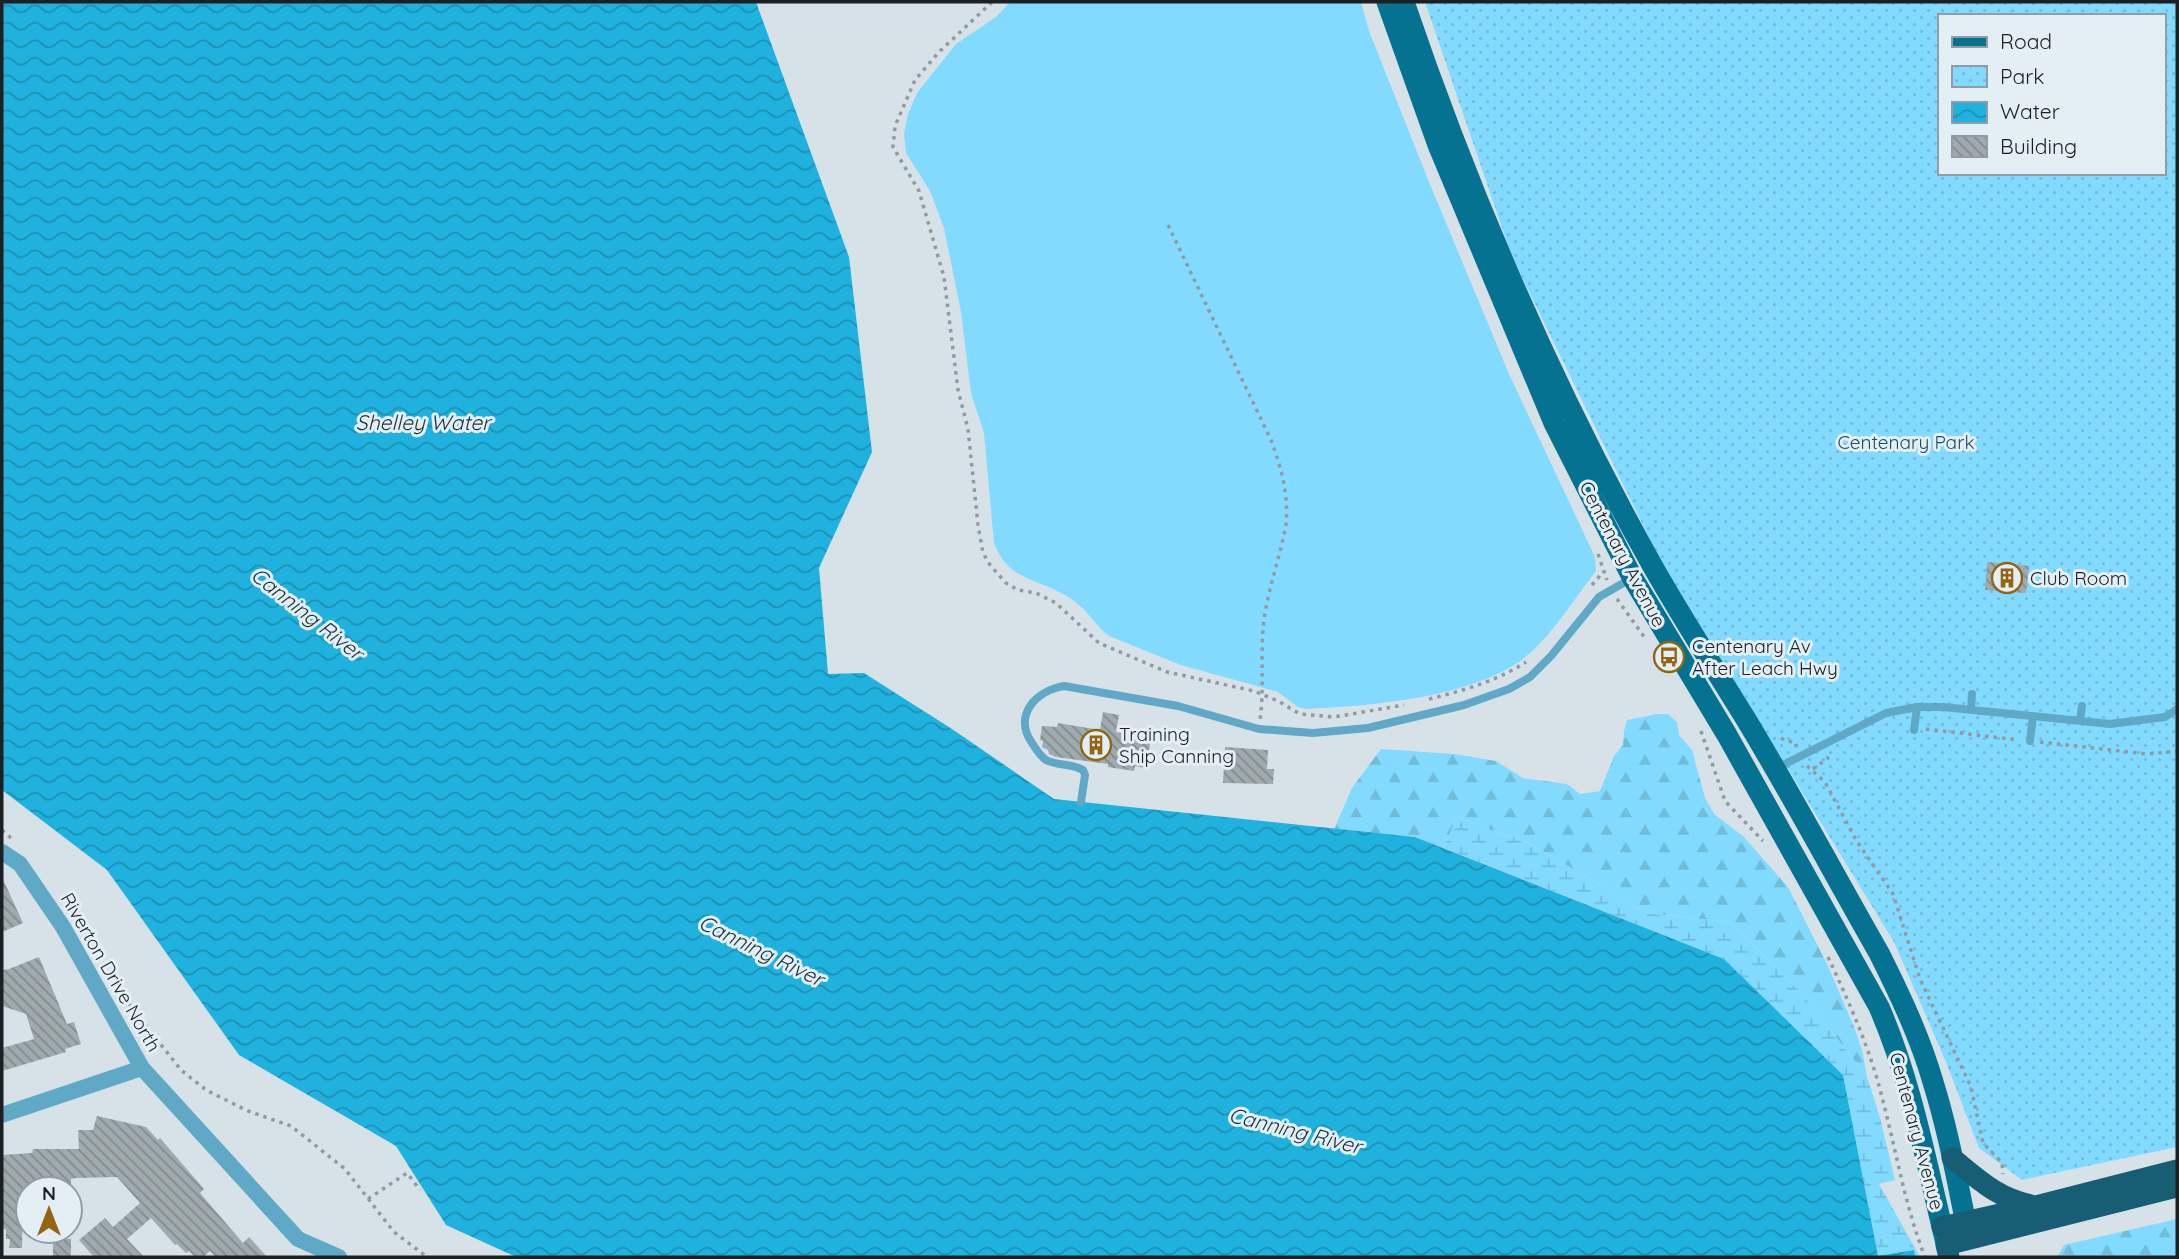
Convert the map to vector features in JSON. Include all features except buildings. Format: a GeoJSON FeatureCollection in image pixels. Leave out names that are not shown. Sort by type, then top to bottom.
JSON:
{"type":"FeatureCollection","features":[{"type":"Feature","properties":{"kind":"highway"},"geometry":{"type":"LineString","coordinates":[[1952,1158],[2010,1201],[2036,1206]]}},
{"type":"Feature","properties":{"kind":"highway"},"geometry":{"type":"LineString","coordinates":[[1970,1239],[2036,1206],[2177,1170]]}},
{"type":"Feature","properties":{"kind":"highway"},"geometry":{"type":"LineString","coordinates":[[1946,1243],[2177,1187]]}},
{"type":"Feature","properties":{"kind":"main road","name":"Centenary Avenue"},"geometry":{"type":"LineString","coordinates":[[1387,2],[1438,145],[1554,423],[1632,578],[1727,735],[1879,1007],[1909,1085],[1946,1243]]}},
{"type":"Feature","properties":{"kind":"main road","name":"Centenary Avenue"},"geometry":{"type":"LineString","coordinates":[[1404,2],[1464,167],[1557,383],[1652,565],[1775,770],[1879,953],[1898,992],[1933,1081],[1970,1239]]}},
{"type":"Feature","properties":{"kind":"street","name":"Riverton Drive North"},"geometry":{"type":"LineString","coordinates":[[8,846],[63,927],[142,1068],[298,1239],[339,1257]]}},
{"type":"Feature","properties":{"kind":"street"},"geometry":{"type":"LineString","coordinates":[[2,1115],[142,1068]]}},
{"type":"Feature","properties":{"kind":"lane"},"geometry":{"type":"LineString","coordinates":[[1081,802],[1085,775],[1083,770],[1077,766],[1044,759],[1024,732],[1024,720],[1029,709],[1043,693],[1053,688],[1064,686],[1178,706],[1259,729],[1313,733],[1368,728],[1464,705],[1509,689],[1530,677],[1551,656],[1598,597],[1652,565]]}},
{"type":"Feature","properties":{"kind":"lane"},"geometry":{"type":"LineString","coordinates":[[1971,710],[1972,694]]}},
{"type":"Feature","properties":{"kind":"lane"},"geometry":{"type":"LineString","coordinates":[[2080,721],[2082,706]]}},
{"type":"Feature","properties":{"kind":"lane"},"geometry":{"type":"LineString","coordinates":[[1775,770],[1886,713],[1917,707],[2110,724],[2165,717],[2177,709]]}},
{"type":"Feature","properties":{"kind":"lane"},"geometry":{"type":"LineString","coordinates":[[1914,728],[1917,707]]}},
{"type":"Feature","properties":{"kind":"lane"},"geometry":{"type":"LineString","coordinates":[[2030,741],[2033,716]]}},
{"type":"Feature","properties":{"kind":"lane","name":"Riverton Drive North"},"geometry":{"type":"LineString","coordinates":[[298,1239],[312,1257]]}},
{"type":"Feature","properties":{"kind":"path"},"geometry":{"type":"LineString","coordinates":[[992,2],[939,51],[915,80],[894,126],[893,147],[919,191],[944,277],[958,390],[968,429],[983,553],[1006,583],[1056,603],[1099,643],[1167,672],[1216,681],[1263,695],[1300,714],[1334,717],[1405,705]]}},
{"type":"Feature","properties":{"kind":"path"},"geometry":{"type":"LineString","coordinates":[[1168,225],[1281,466],[1286,496],[1286,524],[1264,614],[1263,695],[1259,729]]}},
{"type":"Feature","properties":{"kind":"path"},"geometry":{"type":"LineString","coordinates":[[1591,586],[1603,572]]}},
{"type":"Feature","properties":{"kind":"path"},"geometry":{"type":"LineString","coordinates":[[1417,702],[1465,690],[1513,671],[1535,656]]}},
{"type":"Feature","properties":{"kind":"path"},"geometry":{"type":"LineString","coordinates":[[1914,728],[2147,754],[2177,751]]}},
{"type":"Feature","properties":{"kind":"path"},"geometry":{"type":"LineString","coordinates":[[1773,731],[1786,741],[1795,742],[1810,770],[1825,782],[1856,840],[1893,894],[1920,979],[1971,1087],[1983,1143],[2002,1163],[2003,1179]]}},
{"type":"Feature","properties":{"kind":"path"},"geometry":{"type":"LineString","coordinates":[[1813,769],[1840,751]]}},
{"type":"Feature","properties":{"kind":"path"},"geometry":{"type":"LineString","coordinates":[[2,830],[8,846]]}},
{"type":"Feature","properties":{"kind":"path"},"geometry":{"type":"LineString","coordinates":[[107,970],[128,1003],[181,1070],[206,1090],[248,1111],[291,1126],[345,1169],[394,1232],[427,1257]]}},
{"type":"Feature","properties":{"kind":"path"},"geometry":{"type":"LineString","coordinates":[[368,1199],[407,1173],[419,1190]]}},
{"type":"Feature","properties":{"kind":"green space"},"geometry":{"type":"Polygon","coordinates":[[[1010,2],[1361,2],[1369,31],[1429,182],[1509,374],[1595,557],[1596,571],[1553,629],[1524,658],[1502,672],[1449,691],[1389,702],[1306,709],[1298,707],[1278,692],[1181,665],[1109,636],[1067,596],[1020,575],[1001,557],[994,543],[984,433],[971,393],[961,312],[944,228],[930,191],[906,153],[904,133],[917,93],[956,44],[996,17],[1010,2]]]}},
{"type":"Feature","properties":{"kind":"green space","name":"Centenary Park"},"geometry":{"type":"Polygon","coordinates":[[[1425,2],[2177,2],[2177,1147],[2022,1180],[1979,1148],[1946,1062],[1894,942],[1660,560],[1512,257],[1425,2]]]}},
{"type":"Feature","properties":{"kind":"green space"},"geometry":{"type":"Polygon","coordinates":[[[1668,714],[1677,722],[1679,735],[1692,750],[1705,798],[1714,814],[1743,836],[1788,887],[1828,966],[1854,1027],[1867,1077],[1801,992],[1729,922],[1645,913],[1526,842],[1457,817],[1444,848],[1415,837],[1334,829],[1352,788],[1381,749],[1454,754],[1496,761],[1523,778],[1567,784],[1580,794],[1600,791],[1614,756],[1623,745],[1627,720],[1668,714]]]}},
{"type":"Feature","properties":{"kind":"green space"},"geometry":{"type":"Polygon","coordinates":[[[1457,817],[1526,842],[1645,913],[1729,922],[1801,992],[1867,1077],[1895,1180],[1879,1184],[1920,1257],[1915,1257],[1913,1250],[1878,1257],[1843,1075],[1724,959],[1444,848],[1457,817]]]}},
{"type":"Feature","properties":{"kind":"green space"},"geometry":{"type":"Polygon","coordinates":[[[2177,1219],[2177,1257],[2057,1257],[2064,1245],[2177,1219]]]}},
{"type":"Feature","properties":{"kind":"water","name":"Shelley Water"},"geometry":{"type":"Polygon","coordinates":[[[2,2],[756,2],[849,257],[872,452],[819,568],[828,674],[864,673],[1054,799],[1415,837],[1724,959],[1843,1075],[1878,1256],[1914,1250],[1915,1257],[516,1257],[446,1225],[396,1146],[239,1055],[107,870],[2,790],[2,2]]]}},
{"type":"Feature","properties":{"kind":"place","name":"Club Room"},"geometry":{"type":"Point","coordinates":[2007,578]}},
{"type":"Feature","properties":{"kind":"place","name":"Centenary Av After Leach Hwy"},"geometry":{"type":"Point","coordinates":[1669,657]}},
{"type":"Feature","properties":{"kind":"place","name":"Training Ship Canning"},"geometry":{"type":"Point","coordinates":[1096,745]}},
{"type":"Feature","properties":{"kind":"water label","name":"Canning River"},"geometry":{"type":"Point","coordinates":[307,614]}},
{"type":"Feature","properties":{"kind":"water label","name":"Canning River"},"geometry":{"type":"Point","coordinates":[761,951]}},
{"type":"Feature","properties":{"kind":"water label","name":"Canning River"},"geometry":{"type":"Point","coordinates":[1295,1131]}}]}
